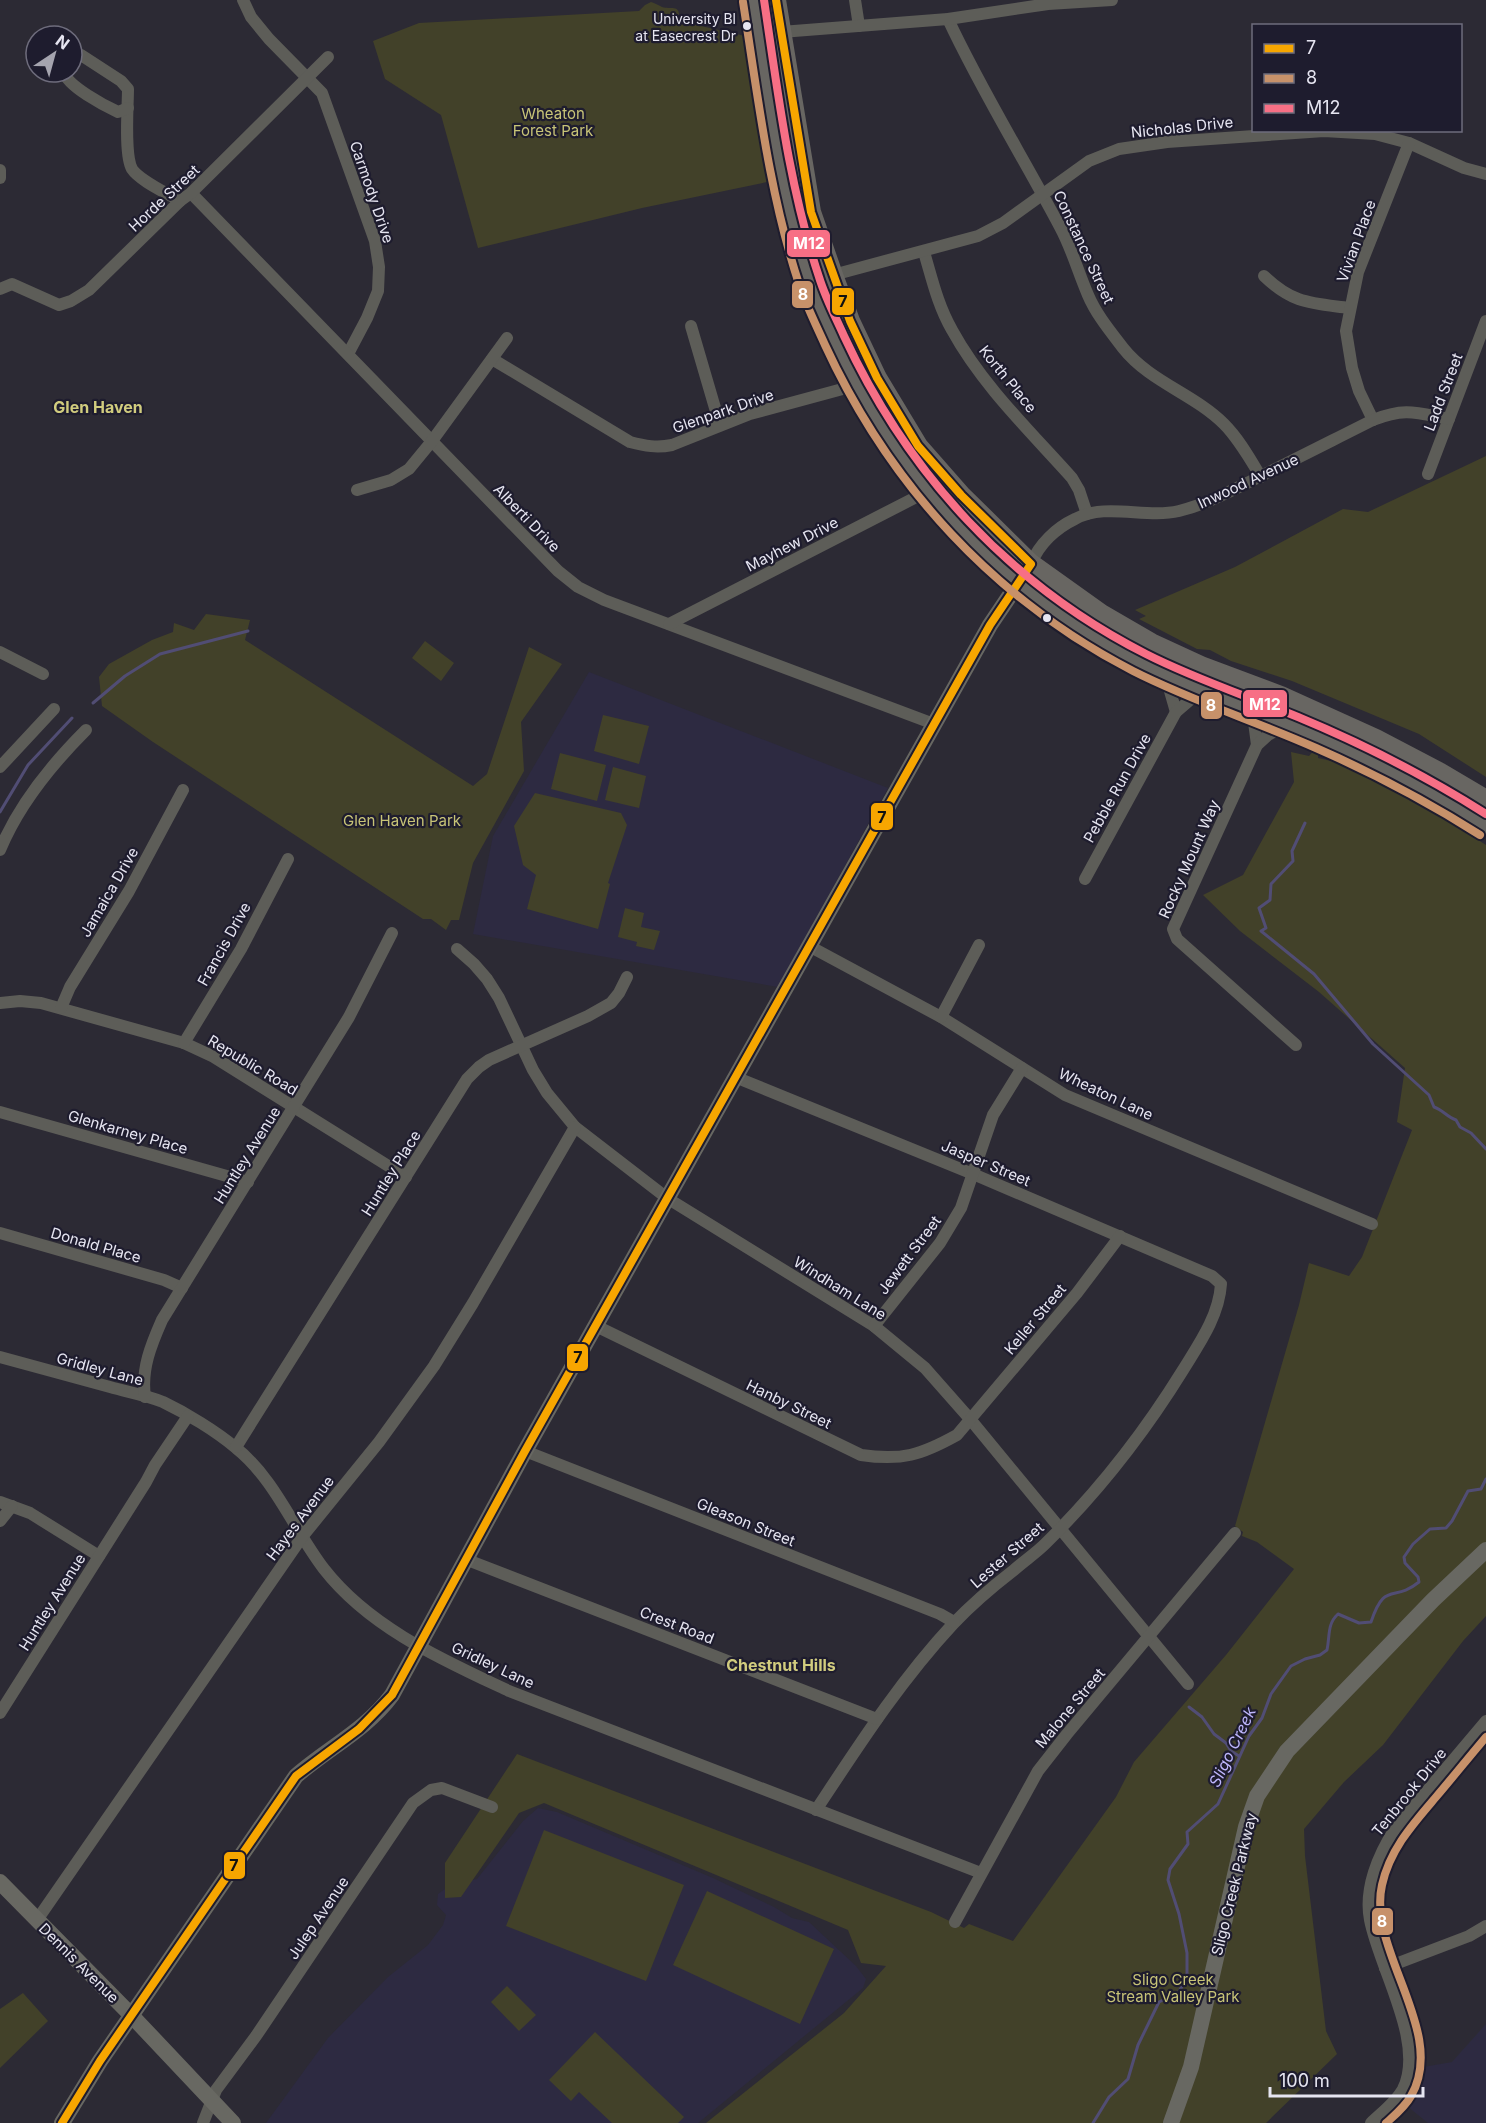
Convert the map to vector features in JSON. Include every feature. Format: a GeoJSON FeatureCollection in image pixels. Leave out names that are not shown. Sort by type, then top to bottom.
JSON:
{"type":"FeatureCollection","features":[{"type":"Feature","properties":{"kind":"main road"},"geometry":{"type":"LineString","coordinates":[[753,0],[783,181],[814,293],[856,386],[873,417],[909,468],[952,519],[1017,584],[1106,645],[1206,694],[1288,724],[1403,778],[1486,826]]}},
{"type":"Feature","properties":{"kind":"main road"},"geometry":{"type":"LineString","coordinates":[[776,0],[812,212],[850,321],[876,378],[918,446],[960,495],[1031,564],[1101,615],[1151,643],[1201,666],[1281,696],[1376,738],[1486,800]]}},
{"type":"Feature","properties":{"kind":"street","name":"Carmody Drive"},"geometry":{"type":"LineString","coordinates":[[243,0],[251,17],[269,39],[322,93],[375,241],[379,267],[378,291],[348,354]]}},
{"type":"Feature","properties":{"kind":"street"},"geometry":{"type":"LineString","coordinates":[[855,0],[859,26]]}},
{"type":"Feature","properties":{"kind":"street"},"geometry":{"type":"LineString","coordinates":[[781,32],[948,19],[1048,4],[1112,0]]}},
{"type":"Feature","properties":{"kind":"street","name":"Constance Street"},"geometry":{"type":"LineString","coordinates":[[948,19],[963,52],[1065,236],[1088,296],[1103,321],[1125,350],[1146,372],[1224,424],[1239,441],[1261,477]]}},
{"type":"Feature","properties":{"kind":"street"},"geometry":{"type":"LineString","coordinates":[[84,56],[128,88],[128,156],[132,168],[138,175],[180,201]]}},
{"type":"Feature","properties":{"kind":"street","name":"Horde Street"},"geometry":{"type":"LineString","coordinates":[[0,289],[12,284],[59,305],[71,301],[88,290],[191,193],[328,57]]}},
{"type":"Feature","properties":{"kind":"street"},"geometry":{"type":"LineString","coordinates":[[72,84],[110,109],[118,112],[128,108]]}},
{"type":"Feature","properties":{"kind":"street","name":"Nicholas Drive"},"geometry":{"type":"LineString","coordinates":[[833,275],[978,236],[1003,223],[1089,161],[1119,149],[1167,142],[1298,132]]}},
{"type":"Feature","properties":{"kind":"street","name":"Nicholas Drive"},"geometry":{"type":"LineString","coordinates":[[1350,132],[1375,134],[1409,143],[1464,168],[1486,174]]}},
{"type":"Feature","properties":{"kind":"street","name":"Vivian Place"},"geometry":{"type":"LineString","coordinates":[[1373,420],[1359,391],[1352,369],[1346,331],[1358,272],[1409,143]]}},
{"type":"Feature","properties":{"kind":"street"},"geometry":{"type":"LineString","coordinates":[[0,170],[0,178]]}},
{"type":"Feature","properties":{"kind":"street","name":"Alberti Drive"},"geometry":{"type":"LineString","coordinates":[[191,193],[558,571],[579,587],[604,600],[934,724]]}},
{"type":"Feature","properties":{"kind":"street","name":"Korth Place"},"geometry":{"type":"LineString","coordinates":[[924,252],[940,305],[952,331],[988,384],[1072,478],[1079,490],[1087,514]]}},
{"type":"Feature","properties":{"kind":"street"},"geometry":{"type":"LineString","coordinates":[[1264,276],[1278,290],[1294,299],[1312,304],[1349,308]]}},
{"type":"Feature","properties":{"kind":"street","name":"Ladd Street"},"geometry":{"type":"LineString","coordinates":[[1428,474],[1486,321]]}},
{"type":"Feature","properties":{"kind":"street"},"geometry":{"type":"LineString","coordinates":[[691,326],[720,425]]}},
{"type":"Feature","properties":{"kind":"street"},"geometry":{"type":"LineString","coordinates":[[357,490],[391,480],[409,469],[507,338]]}},
{"type":"Feature","properties":{"kind":"street","name":"Glenpark Drive"},"geometry":{"type":"LineString","coordinates":[[492,359],[630,442],[660,447],[672,445],[750,414],[856,386],[876,378]]}},
{"type":"Feature","properties":{"kind":"street","name":"Inwood Avenue"},"geometry":{"type":"LineString","coordinates":[[62,2123],[132,2016],[297,1776],[311,1763],[368,1723],[392,1695],[465,1559],[735,1077],[990,625],[1031,564],[1036,551],[1075,518],[1087,514],[1097,512],[1159,514],[1179,511],[1210,501],[1392,412],[1408,411],[1449,419]]}},
{"type":"Feature","properties":{"kind":"street","name":"Mayhew Drive"},"geometry":{"type":"LineString","coordinates":[[669,624],[928,491]]}},
{"type":"Feature","properties":{"kind":"street"},"geometry":{"type":"LineString","coordinates":[[0,652],[43,674]]}},
{"type":"Feature","properties":{"kind":"street"},"geometry":{"type":"LineString","coordinates":[[1159,672],[1168,684],[1176,712]]}},
{"type":"Feature","properties":{"kind":"street","name":"Pebble Run Drive"},"geometry":{"type":"LineString","coordinates":[[1085,879],[1176,712],[1190,700],[1206,694]]}},
{"type":"Feature","properties":{"kind":"street"},"geometry":{"type":"LineString","coordinates":[[0,767],[54,709]]}},
{"type":"Feature","properties":{"kind":"street"},"geometry":{"type":"LineString","coordinates":[[1248,709],[1254,722],[1257,745]]}},
{"type":"Feature","properties":{"kind":"street","name":"Rocky Mount Way"},"geometry":{"type":"LineString","coordinates":[[1288,724],[1268,735],[1257,745],[1173,929],[1177,939],[1296,1045]]}},
{"type":"Feature","properties":{"kind":"street"},"geometry":{"type":"LineString","coordinates":[[0,850],[7,833],[45,774],[86,730]]}},
{"type":"Feature","properties":{"kind":"street","name":"Jamaica Drive"},"geometry":{"type":"LineString","coordinates":[[61,1008],[70,987],[129,891],[183,790]]}},
{"type":"Feature","properties":{"kind":"street","name":"Francis Drive"},"geometry":{"type":"LineString","coordinates":[[184,1043],[241,949],[288,859]]}},
{"type":"Feature","properties":{"kind":"street","name":"Huntley Avenue"},"geometry":{"type":"LineString","coordinates":[[145,1396],[143,1382],[150,1346],[162,1320],[349,1017],[392,933]]}},
{"type":"Feature","properties":{"kind":"street"},"geometry":{"type":"LineString","coordinates":[[940,1017],[979,945]]}},
{"type":"Feature","properties":{"kind":"street","name":"Wheaton Lane"},"geometry":{"type":"LineString","coordinates":[[809,946],[940,1017],[1065,1095],[1372,1224]]}},
{"type":"Feature","properties":{"kind":"street","name":"Windham Lane"},"geometry":{"type":"LineString","coordinates":[[457,949],[487,979],[547,1093],[575,1127],[667,1198],[874,1326],[925,1368],[970,1419],[1188,1684]]}},
{"type":"Feature","properties":{"kind":"street","name":"Huntley Place"},"geometry":{"type":"LineString","coordinates":[[236,1447],[467,1079],[489,1060],[588,1016],[611,1003],[627,977]]}},
{"type":"Feature","properties":{"kind":"street","name":"Republic Road"},"geometry":{"type":"LineString","coordinates":[[0,1003],[20,1001],[41,1003],[184,1043],[212,1056],[406,1177]]}},
{"type":"Feature","properties":{"kind":"street","name":"Jewett Street"},"geometry":{"type":"LineString","coordinates":[[874,1326],[940,1244],[961,1208],[993,1115],[1022,1068]]}},
{"type":"Feature","properties":{"kind":"street","name":"Jasper Street"},"geometry":{"type":"LineString","coordinates":[[735,1077],[1120,1236],[1212,1276],[1221,1284]]}},
{"type":"Feature","properties":{"kind":"street","name":"Glenkarney Place"},"geometry":{"type":"LineString","coordinates":[[0,1112],[248,1182]]}},
{"type":"Feature","properties":{"kind":"street","name":"Hayes Avenue"},"geometry":{"type":"LineString","coordinates":[[37,1920],[302,1537],[379,1442],[434,1366],[474,1303],[575,1127]]}},
{"type":"Feature","properties":{"kind":"street","name":"Donald Place"},"geometry":{"type":"LineString","coordinates":[[0,1233],[164,1280],[182,1288]]}},
{"type":"Feature","properties":{"kind":"street","name":"Keller Street"},"geometry":{"type":"LineString","coordinates":[[970,1419],[1077,1293],[1120,1236]]}},
{"type":"Feature","properties":{"kind":"street","name":"Lester Street"},"geometry":{"type":"LineString","coordinates":[[816,1809],[913,1669],[984,1593],[1045,1544],[1109,1475],[1153,1418],[1205,1335],[1220,1296],[1221,1284]]}},
{"type":"Feature","properties":{"kind":"street","name":"Hanby Street"},"geometry":{"type":"LineString","coordinates":[[596,1326],[861,1455],[884,1458],[907,1456],[930,1450],[957,1435],[970,1419]]}},
{"type":"Feature","properties":{"kind":"street","name":"Gridley Lane"},"geometry":{"type":"LineString","coordinates":[[0,1357],[161,1401],[236,1447],[268,1483],[326,1570],[358,1605],[379,1621],[453,1664],[509,1691],[981,1873]]}},
{"type":"Feature","properties":{"kind":"street","name":"Huntley Avenue"},"geometry":{"type":"LineString","coordinates":[[0,1713],[188,1416]]}},
{"type":"Feature","properties":{"kind":"street","name":"Gleason Street"},"geometry":{"type":"LineString","coordinates":[[525,1451],[940,1614],[954,1623]]}},
{"type":"Feature","properties":{"kind":"street"},"geometry":{"type":"LineString","coordinates":[[0,1521],[6,1504],[30,1513],[99,1556]]}},
{"type":"Feature","properties":{"kind":"street","name":"Malone Street"},"geometry":{"type":"LineString","coordinates":[[955,1922],[1038,1771],[1235,1533]]}},
{"type":"Feature","properties":{"kind":"street","name":"Sligo Creek Parkway"},"geometry":{"type":"LineString","coordinates":[[1171,2123],[1191,2067],[1246,1827],[1257,1796],[1287,1751],[1433,1600],[1486,1550]]}},
{"type":"Feature","properties":{"kind":"street","name":"Crest Road"},"geometry":{"type":"LineString","coordinates":[[465,1559],[877,1719]]}},
{"type":"Feature","properties":{"kind":"street","name":"Tenbrook Drive"},"geometry":{"type":"LineString","coordinates":[[1371,2123],[1402,2089],[1409,2068],[1407,2033],[1370,1920],[1370,1891],[1383,1847],[1395,1829],[1486,1721]]}},
{"type":"Feature","properties":{"kind":"street","name":"Julep Avenue"},"geometry":{"type":"LineString","coordinates":[[203,2123],[216,2090],[413,1803],[430,1790],[442,1788],[492,1807]]}},
{"type":"Feature","properties":{"kind":"street","name":"Dennis Avenue"},"geometry":{"type":"LineString","coordinates":[[0,1882],[233,2123]]}},
{"type":"Feature","properties":{"kind":"street"},"geometry":{"type":"LineString","coordinates":[[1385,1968],[1469,1936],[1486,1926]]}},
{"type":"Feature","properties":{"kind":"shaded area"},"geometry":{"type":"Polygon","coordinates":[[[589,672],[888,788],[778,987],[473,934],[493,836],[589,672]]]}},
{"type":"Feature","properties":{"kind":"shaded area"},"geometry":{"type":"Polygon","coordinates":[[[538,1808],[557,1812],[713,1878],[792,1918],[809,1922],[856,1966],[866,1979],[863,1988],[698,2123],[266,2123],[328,2038],[388,1977],[428,1945],[443,1925],[446,1915],[437,1905],[438,1894],[452,1884],[477,1879],[523,1821],[538,1808]]]}},
{"type":"Feature","properties":{"kind":"shaded area"},"geometry":{"type":"Polygon","coordinates":[[[1486,2024],[1486,2123],[1428,2123],[1407,2106],[1413,2097],[1423,2067],[1452,2062],[1486,2024]]]}},
{"type":"Feature","properties":{"kind":"green space","name":"Wheaton Forest Park"},"geometry":{"type":"Polygon","coordinates":[[[651,2],[662,7],[677,9],[679,21],[745,36],[772,181],[642,208],[478,248],[441,115],[385,79],[373,41],[419,23],[639,11],[651,2]]]}},
{"type":"Feature","properties":{"kind":"green space"},"geometry":{"type":"Polygon","coordinates":[[[1486,456],[1486,777],[1419,734],[1292,681],[1231,661],[1210,650],[1197,649],[1139,619],[1146,616],[1135,610],[1235,567],[1343,509],[1368,512],[1486,456]]]}},
{"type":"Feature","properties":{"kind":"green space","name":"Glen Haven Park"},"geometry":{"type":"Polygon","coordinates":[[[206,614],[250,620],[245,640],[473,786],[487,774],[529,647],[562,664],[521,722],[524,771],[473,863],[459,920],[451,920],[446,930],[431,919],[423,919],[102,706],[99,677],[109,664],[152,640],[173,632],[174,623],[194,630],[206,614]]]}},
{"type":"Feature","properties":{"kind":"green space"},"geometry":{"type":"Polygon","coordinates":[[[425,641],[454,663],[441,681],[412,658],[425,641]]]}},
{"type":"Feature","properties":{"kind":"green space"},"geometry":{"type":"Polygon","coordinates":[[[603,715],[649,726],[639,764],[594,751],[603,715]]]}},
{"type":"Feature","properties":{"kind":"green space","name":"Sligo Creek Stream Valley Park"},"geometry":{"type":"Polygon","coordinates":[[[1318,746],[1318,758],[1340,763],[1431,810],[1486,845],[1486,1616],[1463,1641],[1383,1745],[1344,1782],[1304,1829],[1305,1856],[1326,2031],[1337,2054],[1266,2123],[706,2123],[844,2013],[886,1966],[861,1963],[848,1930],[544,1803],[519,1813],[461,1897],[445,1898],[445,1863],[517,1754],[931,1912],[964,1928],[969,1924],[1013,1941],[1116,1797],[1134,1762],[1226,1655],[1294,1569],[1257,1542],[1242,1536],[1243,1532],[1235,1526],[1309,1263],[1349,1276],[1362,1257],[1412,1130],[1397,1122],[1405,1068],[1319,992],[1240,931],[1203,895],[1243,875],[1294,782],[1291,752],[1309,756],[1318,746]]]}},
{"type":"Feature","properties":{"kind":"green space"},"geometry":{"type":"Polygon","coordinates":[[[560,753],[606,765],[597,801],[551,789],[560,753]]]}},
{"type":"Feature","properties":{"kind":"green space"},"geometry":{"type":"Polygon","coordinates":[[[613,767],[646,776],[639,808],[605,800],[613,767]]]}},
{"type":"Feature","properties":{"kind":"green space"},"geometry":{"type":"Polygon","coordinates":[[[535,793],[621,813],[627,825],[608,883],[610,884],[598,929],[527,909],[536,875],[523,865],[514,826],[535,793]]]}},
{"type":"Feature","properties":{"kind":"green space"},"geometry":{"type":"Polygon","coordinates":[[[625,908],[644,913],[641,927],[660,931],[654,950],[636,946],[637,942],[618,937],[625,908]]]}},
{"type":"Feature","properties":{"kind":"green space"},"geometry":{"type":"Polygon","coordinates":[[[544,1830],[684,1885],[646,1981],[506,1926],[544,1830]]]}},
{"type":"Feature","properties":{"kind":"green space"},"geometry":{"type":"Polygon","coordinates":[[[707,1891],[834,1949],[800,2024],[673,1965],[707,1891]]]}},
{"type":"Feature","properties":{"kind":"green space"},"geometry":{"type":"Polygon","coordinates":[[[507,1986],[536,2015],[519,2031],[491,2002],[507,1986]]]}},
{"type":"Feature","properties":{"kind":"green space"},"geometry":{"type":"Polygon","coordinates":[[[23,1993],[48,2021],[0,2068],[0,2009],[23,1993]]]}},
{"type":"Feature","properties":{"kind":"green space"},"geometry":{"type":"Polygon","coordinates":[[[595,2032],[684,2117],[678,2123],[612,2123],[579,2092],[571,2101],[549,2080],[595,2032]]]}},
{"type":"Feature","properties":{"kind":"waterway"},"geometry":{"type":"LineString","coordinates":[[93,703],[125,676],[160,654],[248,631]]}},
{"type":"Feature","properties":{"kind":"waterway"},"geometry":{"type":"LineString","coordinates":[[0,812],[28,765],[72,718]]}},
{"type":"Feature","properties":{"kind":"waterway"},"geometry":{"type":"LineString","coordinates":[[1305,823],[1292,851],[1293,861],[1271,884],[1270,900],[1259,908],[1266,928],[1261,931],[1314,974],[1373,1044],[1429,1095],[1434,1107],[1456,1120],[1460,1127],[1471,1133],[1486,1149]]}},
{"type":"Feature","properties":{"kind":"waterway","name":"Sligo Creek"},"geometry":{"type":"LineString","coordinates":[[1093,2123],[1109,2097],[1128,2079],[1138,2045],[1159,2002],[1178,1993],[1187,1978],[1187,1953],[1179,1914],[1168,1880],[1170,1869],[1188,1844],[1187,1832],[1218,1804],[1249,1736],[1262,1718],[1271,1694],[1291,1666],[1327,1650],[1330,1626],[1338,1614],[1359,1623],[1371,1622],[1385,1596],[1410,1588],[1419,1582],[1418,1577],[1405,1563],[1404,1557],[1413,1544],[1430,1529],[1446,1528],[1468,1491],[1481,1489],[1486,1479]]}},
{"type":"Feature","properties":{"kind":"waterway"},"geometry":{"type":"LineString","coordinates":[[1189,1707],[1202,1717],[1214,1734],[1226,1743],[1231,1751],[1239,1756]]}},
{"type":"Feature","properties":{"kind":"transit line","name":"M12"},"geometry":{"type":"LineString","coordinates":[[764,0],[792,174],[824,292],[870,386],[899,434],[932,479],[968,521],[1050,595],[1097,626],[1146,654],[1346,738],[1417,774],[1486,814]]}},
{"type":"Feature","properties":{"kind":"transit line","name":"7"},"geometry":{"type":"LineString","coordinates":[[62,2123],[100,2061],[296,1776],[359,1729],[392,1695],[525,1451],[990,625],[1031,564],[961,495],[918,446],[877,378],[850,321],[811,212],[776,0]]}},
{"type":"Feature","properties":{"kind":"transit line","name":"8"},"geometry":{"type":"LineString","coordinates":[[743,2],[772,180],[789,250],[805,300],[851,397],[881,445],[915,491],[952,534],[992,574],[1036,610],[1083,642],[1133,671],[1178,692],[1293,738],[1358,768],[1480,835]]}},
{"type":"Feature","properties":{"kind":"transit line","name":"8"},"geometry":{"type":"LineString","coordinates":[[1386,2123],[1411,2096],[1420,2071],[1420,2045],[1405,1991],[1385,1937],[1380,1910],[1382,1885],[1391,1860],[1403,1838],[1486,1737]]}},
{"type":"Feature","properties":{"kind":"place","name":"University Bl at Easecrest Dr"},"geometry":{"type":"Point","coordinates":[747,26]}},
{"type":"Feature","properties":{"kind":"district","name":"Glen Haven"},"geometry":{"type":"Point","coordinates":[98,407]}},
{"type":"Feature","properties":{"kind":"district","name":"Chestnut Hills"},"geometry":{"type":"Point","coordinates":[781,1665]}}]}
